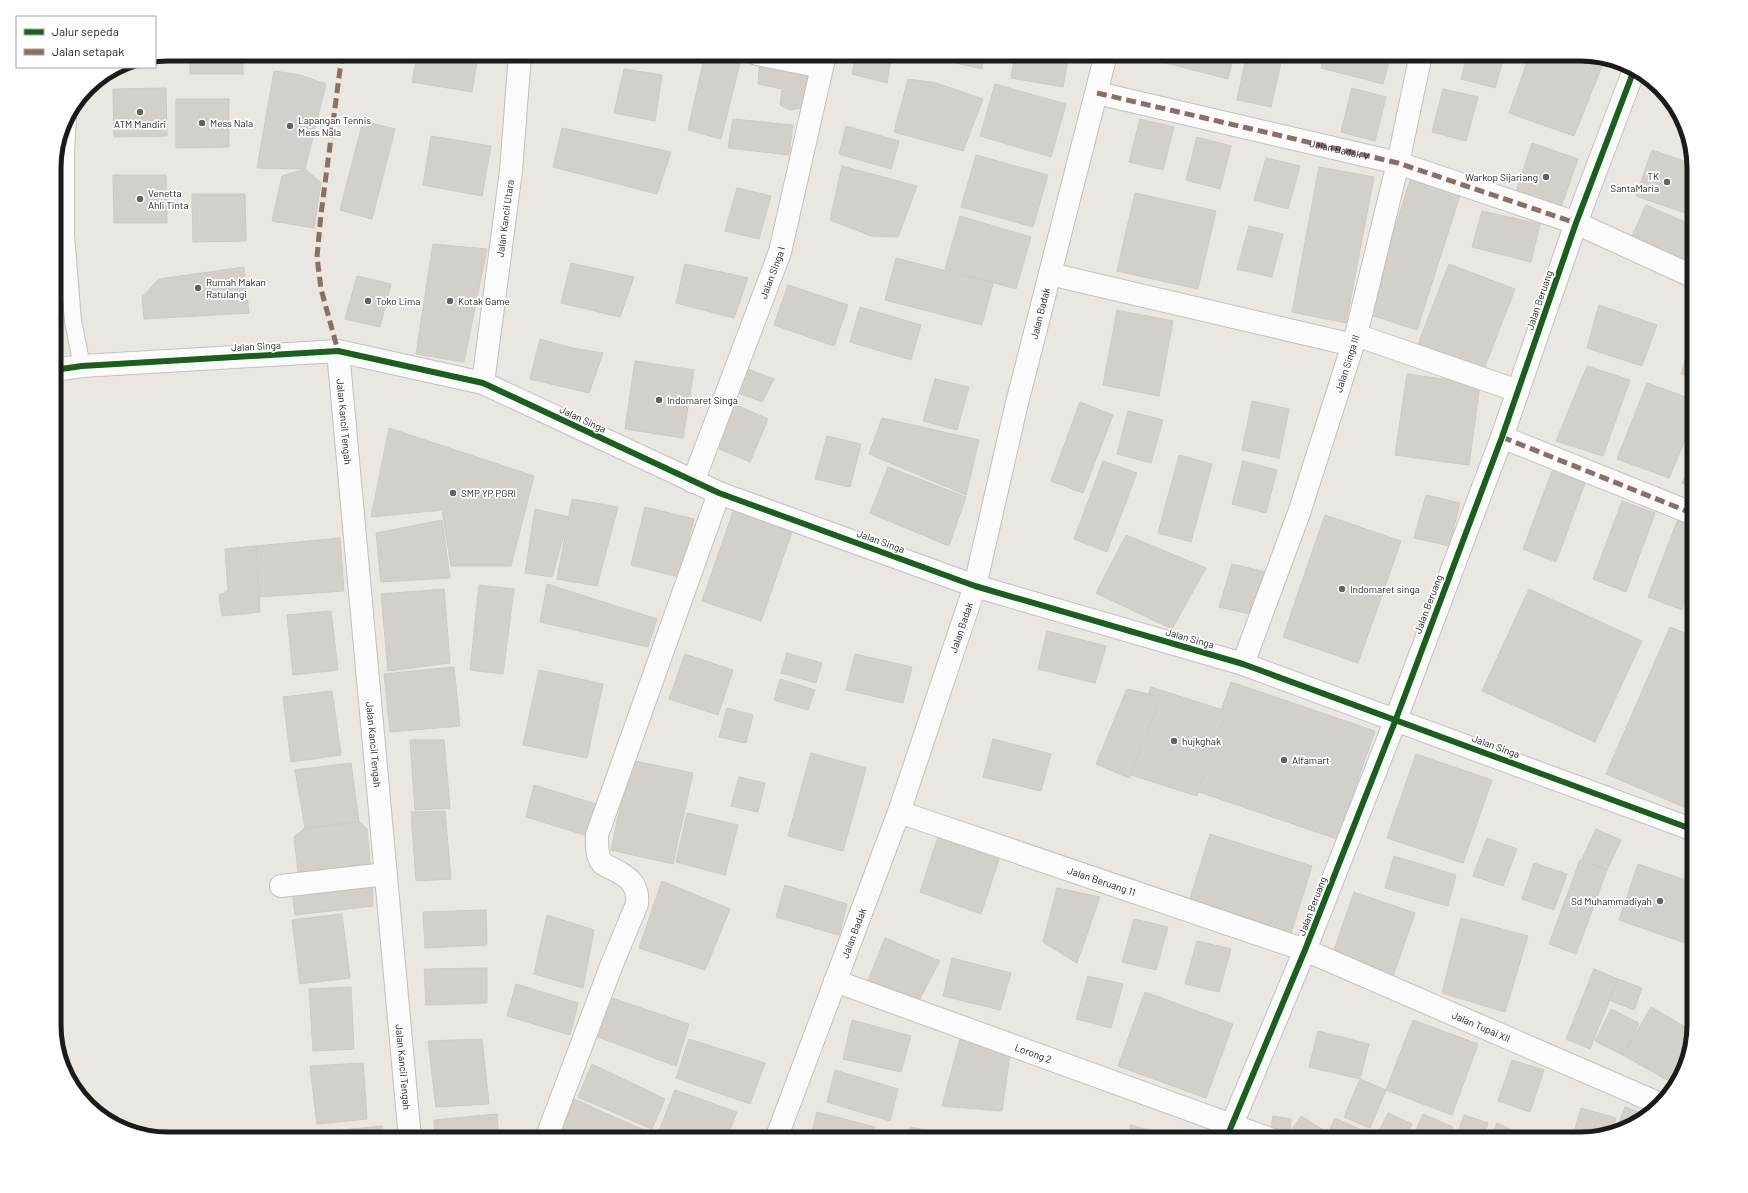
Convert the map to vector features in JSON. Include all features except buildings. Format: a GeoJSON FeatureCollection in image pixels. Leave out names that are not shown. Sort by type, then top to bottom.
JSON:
{"type":"FeatureCollection","features":[{"type":"Feature","properties":{"kind":"street","name":"Jalan Kancil Utara"},"geometry":{"type":"LineString","coordinates":[[483,383],[511,171],[519,61]]}},
{"type":"Feature","properties":{"kind":"street","name":"Jalan Singa I"},"geometry":{"type":"LineString","coordinates":[[693,482],[780,252],[824,61]]}},
{"type":"Feature","properties":{"kind":"street","name":"Jalan Badak"},"geometry":{"type":"LineString","coordinates":[[779,1132],[899,812],[975,586],[1016,407],[1104,61]]}},
{"type":"Feature","properties":{"kind":"street","name":"Jalan Singa III"},"geometry":{"type":"LineString","coordinates":[[1243,664],[1299,513],[1354,340],[1398,163],[1420,61]]}},
{"type":"Feature","properties":{"kind":"street","name":"Jalan Beruang"},"geometry":{"type":"LineString","coordinates":[[1228,1132],[1305,950],[1396,719],[1502,437],[1576,223],[1632,75]]}},
{"type":"Feature","properties":{"kind":"street","name":"Jalan Badak V"},"geometry":{"type":"LineString","coordinates":[[1097,93],[1398,163],[1576,223],[1687,274]]}},
{"type":"Feature","properties":{"kind":"street"},"geometry":{"type":"LineString","coordinates":[[1050,274],[1354,340],[1518,391]]}},
{"type":"Feature","properties":{"kind":"street","name":"Jalan Singa"},"geometry":{"type":"LineString","coordinates":[[61,369],[82,366],[338,350],[483,383],[719,493],[975,586],[1243,664],[1396,719],[1687,827]]}},
{"type":"Feature","properties":{"kind":"street","name":"Jalan Kancil Tengah"},"geometry":{"type":"LineString","coordinates":[[338,350],[409,1132]]}},
{"type":"Feature","properties":{"kind":"street"},"geometry":{"type":"LineString","coordinates":[[1502,437],[1687,511]]}},
{"type":"Feature","properties":{"kind":"street"},"geometry":{"type":"LineString","coordinates":[[549,1132],[638,896],[635,886],[616,871],[603,864],[598,853],[597,835],[719,493]]}},
{"type":"Feature","properties":{"kind":"street","name":"Jalan Beruang 11"},"geometry":{"type":"LineString","coordinates":[[899,812],[1305,950]]}},
{"type":"Feature","properties":{"kind":"street"},"geometry":{"type":"LineString","coordinates":[[281,886],[386,874]]}},
{"type":"Feature","properties":{"kind":"street","name":"Jalan Tupai XII"},"geometry":{"type":"LineString","coordinates":[[1305,950],[1655,1101]]}},
{"type":"Feature","properties":{"kind":"street","name":"Lorong 2"},"geometry":{"type":"LineString","coordinates":[[835,981],[1228,1132]]}},
{"type":"Feature","properties":{"kind":"lane"},"geometry":{"type":"LineString","coordinates":[[67,133],[66,235],[73,320],[82,366]]}},
{"type":"Feature","properties":{"kind":"marked path"},"geometry":{"type":"LineString","coordinates":[[338,351],[321,289],[317,257],[341,61]]}},
{"type":"Feature","properties":{"kind":"marked path"},"geometry":{"type":"LineString","coordinates":[[1097,93],[1398,163],[1576,223]]}},
{"type":"Feature","properties":{"kind":"marked path"},"geometry":{"type":"LineString","coordinates":[[1502,437],[1687,511]]}},
{"type":"Feature","properties":{"kind":"cycle path"},"geometry":{"type":"LineString","coordinates":[[1229,1132],[1305,950],[1396,719],[1502,437],[1576,223],[1632,75]]}},
{"type":"Feature","properties":{"kind":"cycle path"},"geometry":{"type":"LineString","coordinates":[[61,369],[82,366],[338,351],[483,383],[719,493],[975,586],[1243,664],[1687,827]]}},
{"type":"Feature","properties":{"kind":"place","name":"ATM Mandiri"},"geometry":{"type":"Point","coordinates":[140,112]}},
{"type":"Feature","properties":{"kind":"place","name":"Mess Nala"},"geometry":{"type":"Point","coordinates":[202,123]}},
{"type":"Feature","properties":{"kind":"place","name":"Lapangan Tennis Mess Nala"},"geometry":{"type":"Point","coordinates":[290,126]}},
{"type":"Feature","properties":{"kind":"place","name":"Warkop Sijariang"},"geometry":{"type":"Point","coordinates":[1546,177]}},
{"type":"Feature","properties":{"kind":"place","name":"TK SantaMaria"},"geometry":{"type":"Point","coordinates":[1667,182]}},
{"type":"Feature","properties":{"kind":"place","name":"Venetta Ahli Tinta"},"geometry":{"type":"Point","coordinates":[140,199]}},
{"type":"Feature","properties":{"kind":"place","name":"Rumah Makan Ratulangi"},"geometry":{"type":"Point","coordinates":[198,288]}},
{"type":"Feature","properties":{"kind":"place","name":"Toko Lima"},"geometry":{"type":"Point","coordinates":[368,301]}},
{"type":"Feature","properties":{"kind":"place","name":"Kotak Game"},"geometry":{"type":"Point","coordinates":[450,301]}},
{"type":"Feature","properties":{"kind":"place","name":"Indomaret Singa"},"geometry":{"type":"Point","coordinates":[659,400]}},
{"type":"Feature","properties":{"kind":"place","name":"SMP YP PGRI"},"geometry":{"type":"Point","coordinates":[453,493]}},
{"type":"Feature","properties":{"kind":"place","name":"Indomaret singa"},"geometry":{"type":"Point","coordinates":[1342,589]}},
{"type":"Feature","properties":{"kind":"place","name":"hujkghak"},"geometry":{"type":"Point","coordinates":[1174,741]}},
{"type":"Feature","properties":{"kind":"place","name":"Alfamart"},"geometry":{"type":"Point","coordinates":[1284,760]}},
{"type":"Feature","properties":{"kind":"place","name":"Sd Muhammadiyah"},"geometry":{"type":"Point","coordinates":[1660,901]}}]}
